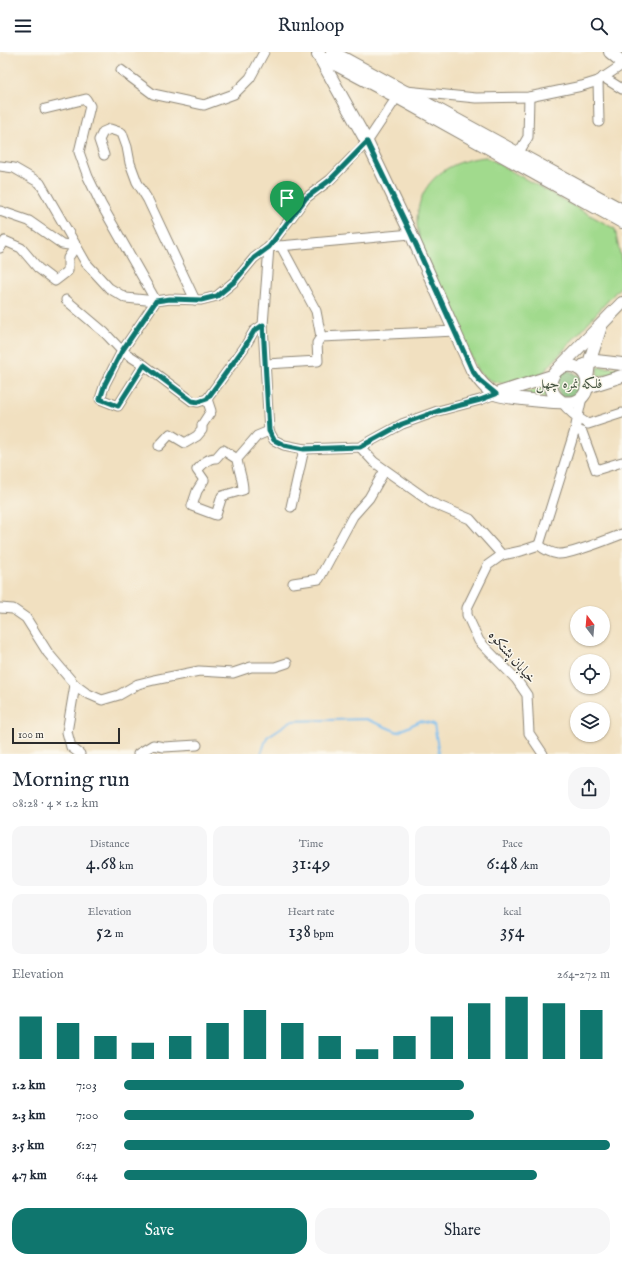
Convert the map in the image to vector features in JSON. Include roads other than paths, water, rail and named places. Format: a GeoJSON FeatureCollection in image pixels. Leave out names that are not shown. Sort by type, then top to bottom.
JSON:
{"type":"FeatureCollection","features":[{"type":"Feature","properties":{"kind":"main road"},"geometry":{"type":"LineString","coordinates":[[612,52],[622,64]]}},
{"type":"Feature","properties":{"kind":"main road"},"geometry":{"type":"LineString","coordinates":[[338,53],[400,94],[622,222]]}},
{"type":"Feature","properties":{"kind":"main road"},"geometry":{"type":"LineString","coordinates":[[315,54],[400,94],[541,165],[622,210]]}},
{"type":"Feature","properties":{"kind":"main road"},"geometry":{"type":"LineString","coordinates":[[315,54],[367,142],[479,380],[496,394],[540,401],[572,403],[585,388],[622,376]]}},
{"type":"Feature","properties":{"kind":"main road"},"geometry":{"type":"LineString","coordinates":[[561,402],[552,393],[550,388],[556,372],[622,303]]}},
{"type":"Feature","properties":{"kind":"main road"},"geometry":{"type":"LineString","coordinates":[[585,388],[589,363],[603,324]]}},
{"type":"Feature","properties":{"kind":"main road"},"geometry":{"type":"LineString","coordinates":[[596,340],[601,361]]}},
{"type":"Feature","properties":{"kind":"main road"},"geometry":{"type":"LineString","coordinates":[[496,394],[570,366],[576,367],[596,360],[622,364]]}},
{"type":"Feature","properties":{"kind":"main road"},"geometry":{"type":"LineString","coordinates":[[576,367],[584,374],[585,388]]}},
{"type":"Feature","properties":{"kind":"street"},"geometry":{"type":"LineString","coordinates":[[121,70],[153,94],[204,105],[234,94],[250,78],[264,52]]}},
{"type":"Feature","properties":{"kind":"street"},"geometry":{"type":"LineString","coordinates":[[0,166],[14,168],[40,183],[86,263],[109,288],[126,298],[156,301],[170,299],[201,300],[217,296],[235,281],[254,258],[269,247],[306,198],[330,180],[367,142],[400,94],[476,98],[530,96],[582,86],[601,79],[622,64]]}},
{"type":"Feature","properties":{"kind":"street"},"geometry":{"type":"LineString","coordinates":[[601,79],[622,89]]}},
{"type":"Feature","properties":{"kind":"street"},"geometry":{"type":"LineString","coordinates":[[600,122],[601,79]]}},
{"type":"Feature","properties":{"kind":"street"},"geometry":{"type":"LineString","coordinates":[[518,154],[528,137],[530,96]]}},
{"type":"Feature","properties":{"kind":"street"},"geometry":{"type":"LineString","coordinates":[[45,109],[86,99],[90,106],[79,152],[88,177],[101,204],[156,301]]}},
{"type":"Feature","properties":{"kind":"street"},"geometry":{"type":"LineString","coordinates":[[104,155],[98,140],[102,132],[110,129],[122,133],[137,182],[148,200],[195,300]]}},
{"type":"Feature","properties":{"kind":"street"},"geometry":{"type":"LineString","coordinates":[[0,211],[29,221],[62,244],[76,246]]}},
{"type":"Feature","properties":{"kind":"street"},"geometry":{"type":"LineString","coordinates":[[269,247],[411,234]]}},
{"type":"Feature","properties":{"kind":"street"},"geometry":{"type":"LineString","coordinates":[[0,248],[5,241],[20,248],[38,268],[55,281],[68,271],[68,258],[76,246]]}},
{"type":"Feature","properties":{"kind":"street"},"geometry":{"type":"LineString","coordinates":[[266,364],[318,361],[317,343],[321,337],[316,311],[281,246]]}},
{"type":"Feature","properties":{"kind":"street"},"geometry":{"type":"LineString","coordinates":[[269,247],[263,325],[269,431],[274,440],[284,445],[304,449],[360,447],[402,424],[438,411],[480,400],[496,394]]}},
{"type":"Feature","properties":{"kind":"street"},"geometry":{"type":"LineString","coordinates":[[66,300],[105,333],[122,351],[144,365],[192,401],[198,402],[207,399],[244,348],[254,331],[263,325]]}},
{"type":"Feature","properties":{"kind":"street"},"geometry":{"type":"LineString","coordinates":[[144,365],[118,406],[100,399],[105,384],[122,351],[156,301]]}},
{"type":"Feature","properties":{"kind":"street"},"geometry":{"type":"LineString","coordinates":[[321,337],[456,331]]}},
{"type":"Feature","properties":{"kind":"street"},"geometry":{"type":"LineString","coordinates":[[585,388],[575,430],[539,545],[546,551],[560,554],[622,534]]}},
{"type":"Feature","properties":{"kind":"street"},"geometry":{"type":"LineString","coordinates":[[159,446],[170,434],[185,443],[197,436],[202,430],[202,425],[211,411],[207,399]]}},
{"type":"Feature","properties":{"kind":"street"},"geometry":{"type":"LineString","coordinates":[[561,402],[568,411],[578,419],[588,424],[622,413]]}},
{"type":"Feature","properties":{"kind":"street"},"geometry":{"type":"LineString","coordinates":[[575,430],[582,432],[596,470],[622,462]]}},
{"type":"Feature","properties":{"kind":"street"},"geometry":{"type":"LineString","coordinates":[[237,459],[223,450],[216,458],[213,457],[206,461],[197,470],[204,480],[197,491],[192,506],[216,515],[222,496],[243,490],[237,459],[257,436],[269,431]]}},
{"type":"Feature","properties":{"kind":"street"},"geometry":{"type":"LineString","coordinates":[[360,447],[374,462],[432,503],[470,519],[502,555]]}},
{"type":"Feature","properties":{"kind":"street"},"geometry":{"type":"LineString","coordinates":[[291,507],[304,449]]}},
{"type":"Feature","properties":{"kind":"street"},"geometry":{"type":"LineString","coordinates":[[293,582],[319,579],[353,516],[369,498],[385,470]]}},
{"type":"Feature","properties":{"kind":"street","name":"خیابان پشتکوه"},"geometry":{"type":"LineString","coordinates":[[539,545],[502,555],[488,566],[467,608],[467,615],[479,642],[516,679],[527,695],[529,733],[543,754]]}},
{"type":"Feature","properties":{"kind":"street"},"geometry":{"type":"LineString","coordinates":[[0,608],[13,609],[26,618],[48,653],[75,685],[86,693],[102,700],[119,695],[138,684],[154,680],[199,671],[233,674],[252,667],[275,667],[287,663]]}},
{"type":"Feature","properties":{"kind":"street"},"geometry":{"type":"LineString","coordinates":[[75,685],[67,732],[70,747],[80,754]]}},
{"type":"Feature","properties":{"kind":"street"},"geometry":{"type":"LineString","coordinates":[[138,754],[153,745],[164,747],[197,745]]}},
{"type":"Feature","properties":{"kind":"waterway"},"geometry":{"type":"LineString","coordinates":[[261,754],[267,737],[291,721],[366,719],[398,732],[420,721],[434,724],[439,754]]}},
{"type":"Feature","properties":{"kind":"park label","name":"فلکه نمره چهل"},"geometry":{"type":"Point","coordinates":[569,384]}}]}
